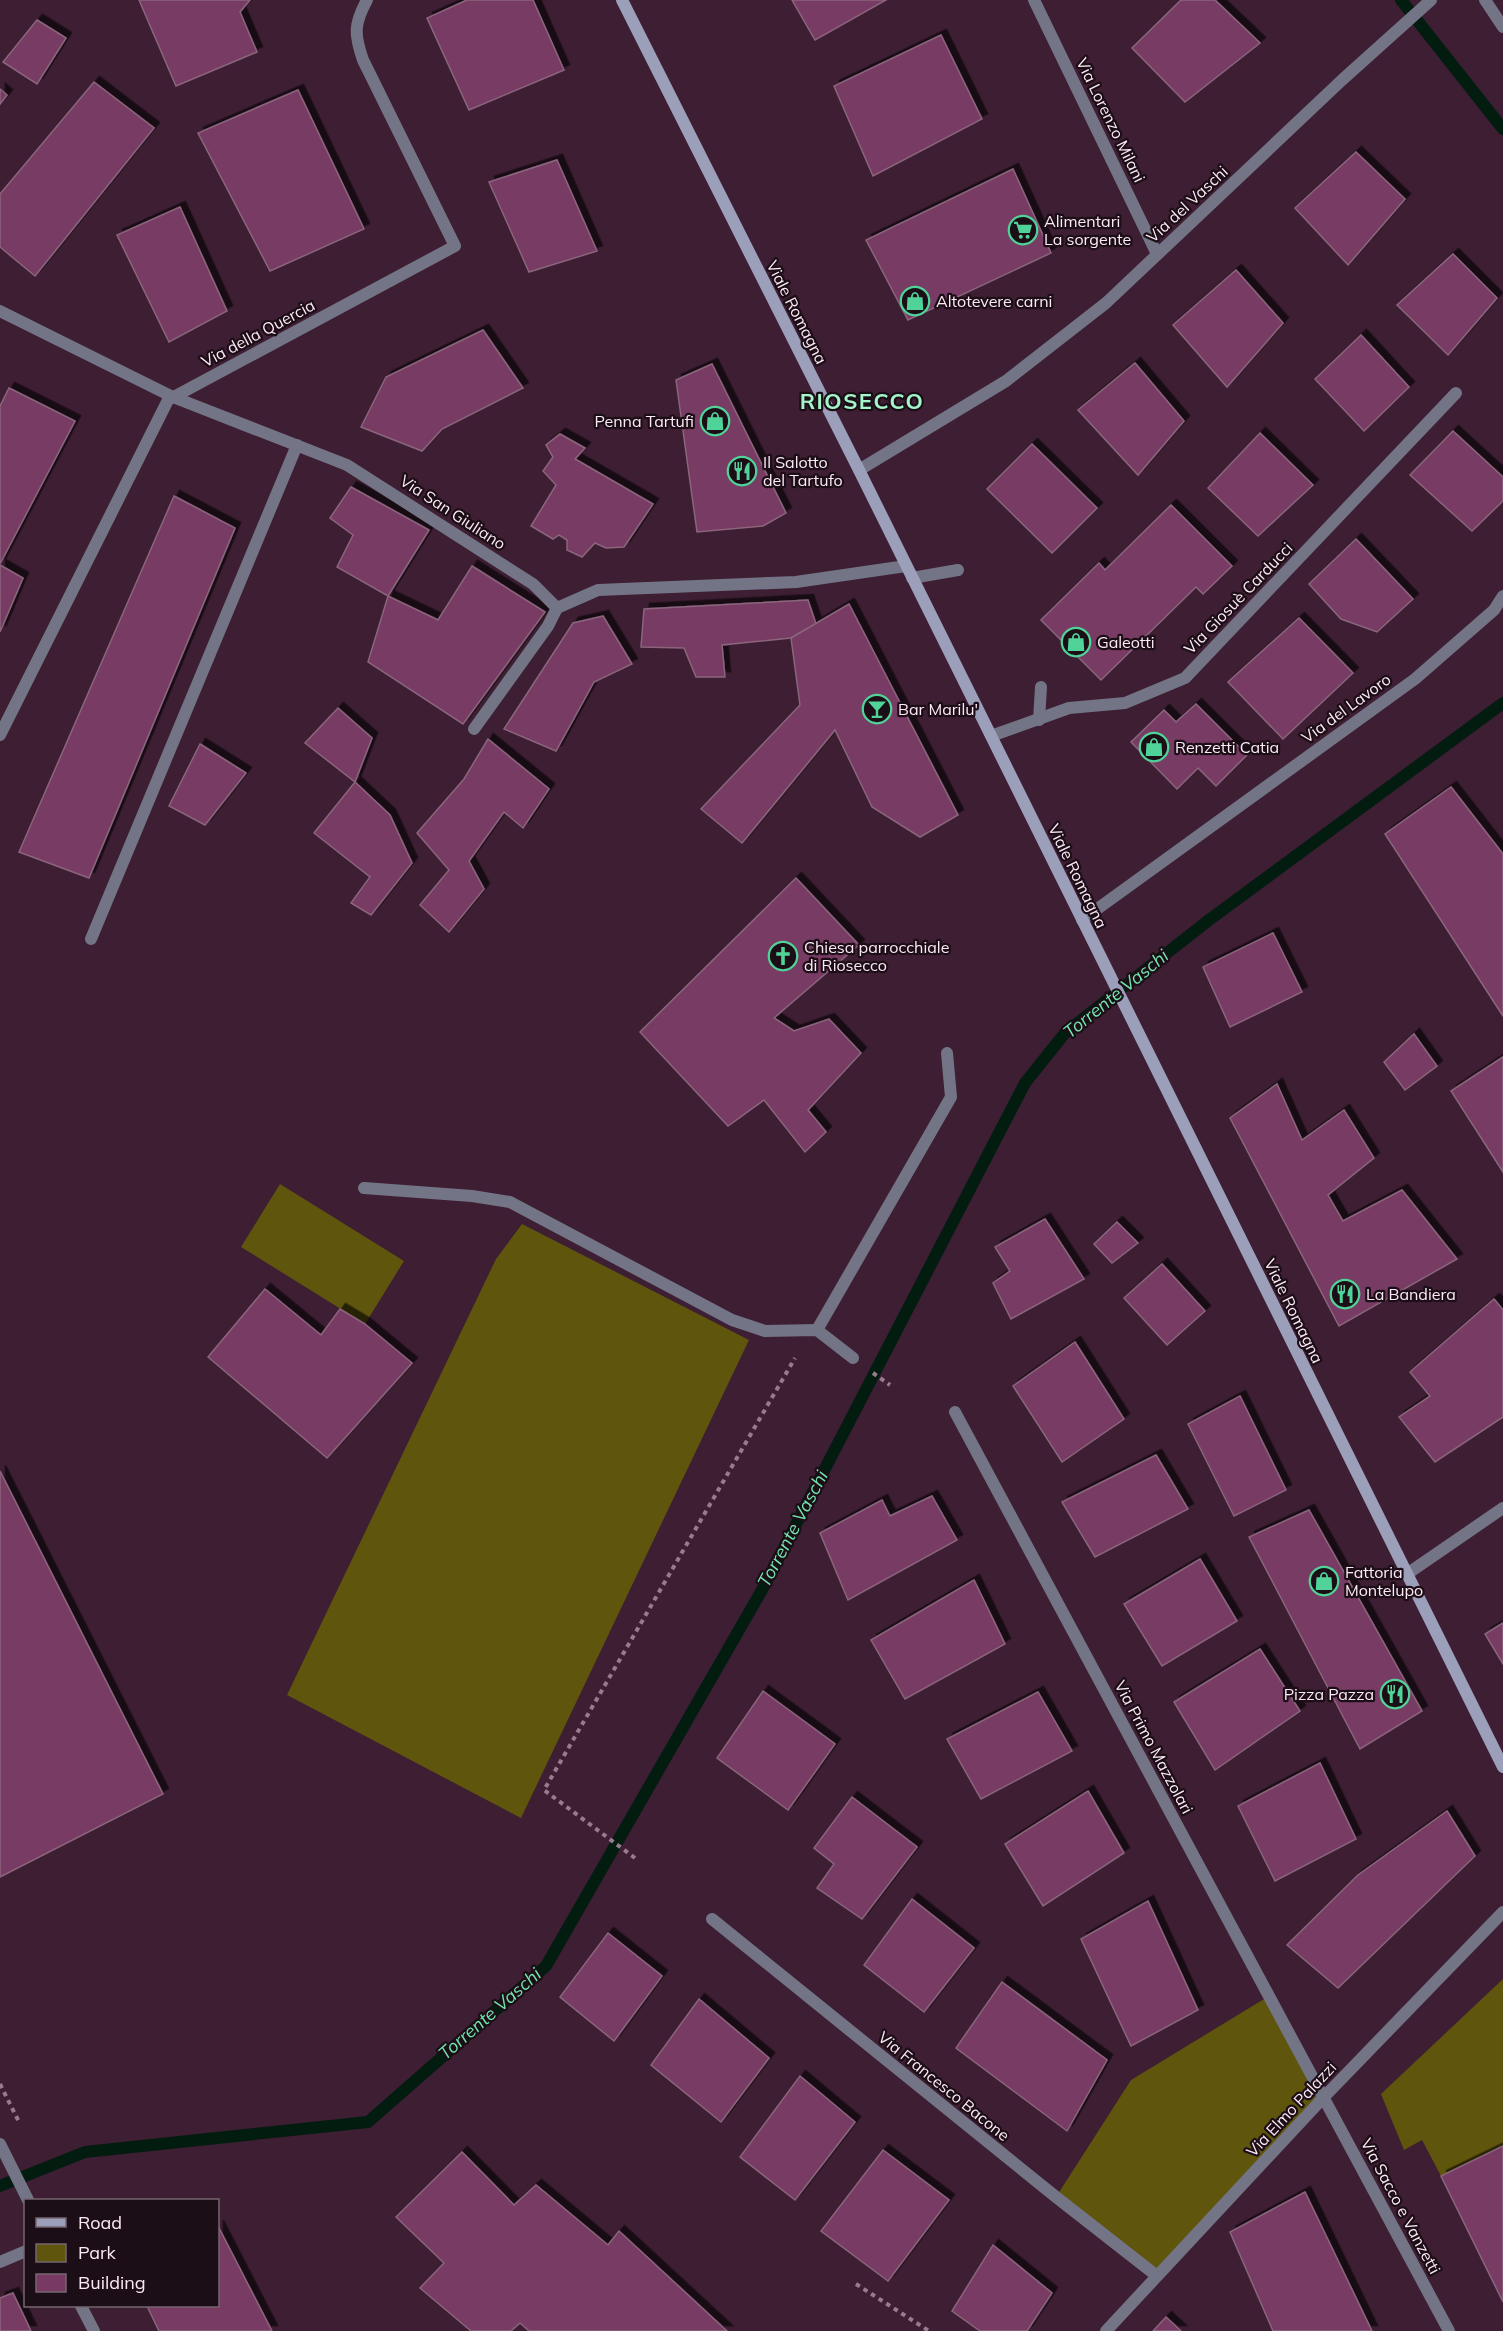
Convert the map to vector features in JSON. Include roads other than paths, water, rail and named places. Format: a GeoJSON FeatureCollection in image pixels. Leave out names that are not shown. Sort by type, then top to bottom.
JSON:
{"type":"FeatureCollection","features":[{"type":"Feature","properties":{"kind":"main road","name":"Viale Romagna"},"geometry":{"type":"LineString","coordinates":[[622,0],[859,470],[1503,1767]]}},
{"type":"Feature","properties":{"kind":"street","name":"Via della Quercia"},"geometry":{"type":"LineString","coordinates":[[0,735],[168,400],[455,246],[363,60],[356,40],[357,18],[367,0]]}},
{"type":"Feature","properties":{"kind":"street","name":"Via Lorenzo Milani"},"geometry":{"type":"LineString","coordinates":[[1035,0],[1157,254]]}},
{"type":"Feature","properties":{"kind":"street","name":"Via del Vaschi"},"geometry":{"type":"LineString","coordinates":[[859,470],[1006,381],[1106,303],[1342,80],[1431,0]]}},
{"type":"Feature","properties":{"kind":"street"},"geometry":{"type":"LineString","coordinates":[[1485,0],[1503,27]]}},
{"type":"Feature","properties":{"kind":"street","name":"Via San Giuliano"},"geometry":{"type":"LineString","coordinates":[[0,311],[173,397],[347,465],[533,584],[557,608]]}},
{"type":"Feature","properties":{"kind":"street","name":"Via Giosuè Carducci"},"geometry":{"type":"LineString","coordinates":[[991,736],[1069,708],[1125,703],[1185,678],[1456,393]]}},
{"type":"Feature","properties":{"kind":"street"},"geometry":{"type":"LineString","coordinates":[[91,939],[297,445]]}},
{"type":"Feature","properties":{"kind":"street"},"geometry":{"type":"LineString","coordinates":[[474,729],[548,626],[557,608],[598,590],[796,582],[906,566]]}},
{"type":"Feature","properties":{"kind":"street"},"geometry":{"type":"LineString","coordinates":[[912,578],[958,570]]}},
{"type":"Feature","properties":{"kind":"street","name":"Via del Lavoro"},"geometry":{"type":"LineString","coordinates":[[1082,920],[1415,679],[1494,610],[1503,596]]}},
{"type":"Feature","properties":{"kind":"street"},"geometry":{"type":"LineString","coordinates":[[1039,720],[1041,687]]}},
{"type":"Feature","properties":{"kind":"street"},"geometry":{"type":"LineString","coordinates":[[817,1330],[951,1097],[947,1053]]}},
{"type":"Feature","properties":{"kind":"street"},"geometry":{"type":"LineString","coordinates":[[364,1188],[472,1196],[510,1202],[732,1320],[765,1331],[817,1330],[853,1358]]}},
{"type":"Feature","properties":{"kind":"street","name":"Via Primo Mazzolari"},"geometry":{"type":"LineString","coordinates":[[955,1412],[1324,2097]]}},
{"type":"Feature","properties":{"kind":"street"},"geometry":{"type":"LineString","coordinates":[[1407,1574],[1503,1508]]}},
{"type":"Feature","properties":{"kind":"street","name":"Via Elmo Palazzi"},"geometry":{"type":"LineString","coordinates":[[1106,2331],[1324,2097],[1503,1912]]}},
{"type":"Feature","properties":{"kind":"street","name":"Via Francesco Bacone"},"geometry":{"type":"LineString","coordinates":[[712,1919],[1056,2198],[1157,2276]]}},
{"type":"Feature","properties":{"kind":"street","name":"Via Sacco e Vanzetti"},"geometry":{"type":"LineString","coordinates":[[1324,2097],[1449,2331]]}},
{"type":"Feature","properties":{"kind":"street"},"geometry":{"type":"LineString","coordinates":[[0,2144],[27,2199]]}},
{"type":"Feature","properties":{"kind":"street"},"geometry":{"type":"LineString","coordinates":[[0,2262],[24,2252]]}},
{"type":"Feature","properties":{"kind":"street"},"geometry":{"type":"LineString","coordinates":[[82,2307],[94,2331]]}},
{"type":"Feature","properties":{"kind":"waterway","name":"Torrente Vaschi"},"geometry":{"type":"LineString","coordinates":[[1401,0],[1503,129]]}},
{"type":"Feature","properties":{"kind":"waterway","name":"Torrente Vaschi"},"geometry":{"type":"LineString","coordinates":[[0,2186],[85,2152],[368,2122],[546,1966],[762,1590],[1025,1083],[1065,1033],[1209,920],[1503,703]]}},
{"type":"Feature","properties":{"kind":"place","name":"Alimentari La sorgente"},"geometry":{"type":"Point","coordinates":[1023,230]}},
{"type":"Feature","properties":{"kind":"place","name":"Altotevere carni"},"geometry":{"type":"Point","coordinates":[915,301]}},
{"type":"Feature","properties":{"kind":"place","name":"Penna Tartufi"},"geometry":{"type":"Point","coordinates":[715,421]}},
{"type":"Feature","properties":{"kind":"place","name":"Il Salotto del Tartufo"},"geometry":{"type":"Point","coordinates":[742,471]}},
{"type":"Feature","properties":{"kind":"place","name":"Galeotti"},"geometry":{"type":"Point","coordinates":[1076,642]}},
{"type":"Feature","properties":{"kind":"place","name":"Bar Marilu'"},"geometry":{"type":"Point","coordinates":[877,709]}},
{"type":"Feature","properties":{"kind":"place","name":"Renzetti Catia"},"geometry":{"type":"Point","coordinates":[1154,747]}},
{"type":"Feature","properties":{"kind":"place","name":"Chiesa parrocchiale di Riosecco"},"geometry":{"type":"Point","coordinates":[783,956]}},
{"type":"Feature","properties":{"kind":"place","name":"La Bandiera"},"geometry":{"type":"Point","coordinates":[1345,1294]}},
{"type":"Feature","properties":{"kind":"place","name":"Fattoria Montelupo"},"geometry":{"type":"Point","coordinates":[1324,1581]}},
{"type":"Feature","properties":{"kind":"place","name":"Pizza Pazza"},"geometry":{"type":"Point","coordinates":[1395,1694]}},
{"type":"Feature","properties":{"kind":"district","name":"RIOSECCO"},"geometry":{"type":"Point","coordinates":[862,401]}}]}
